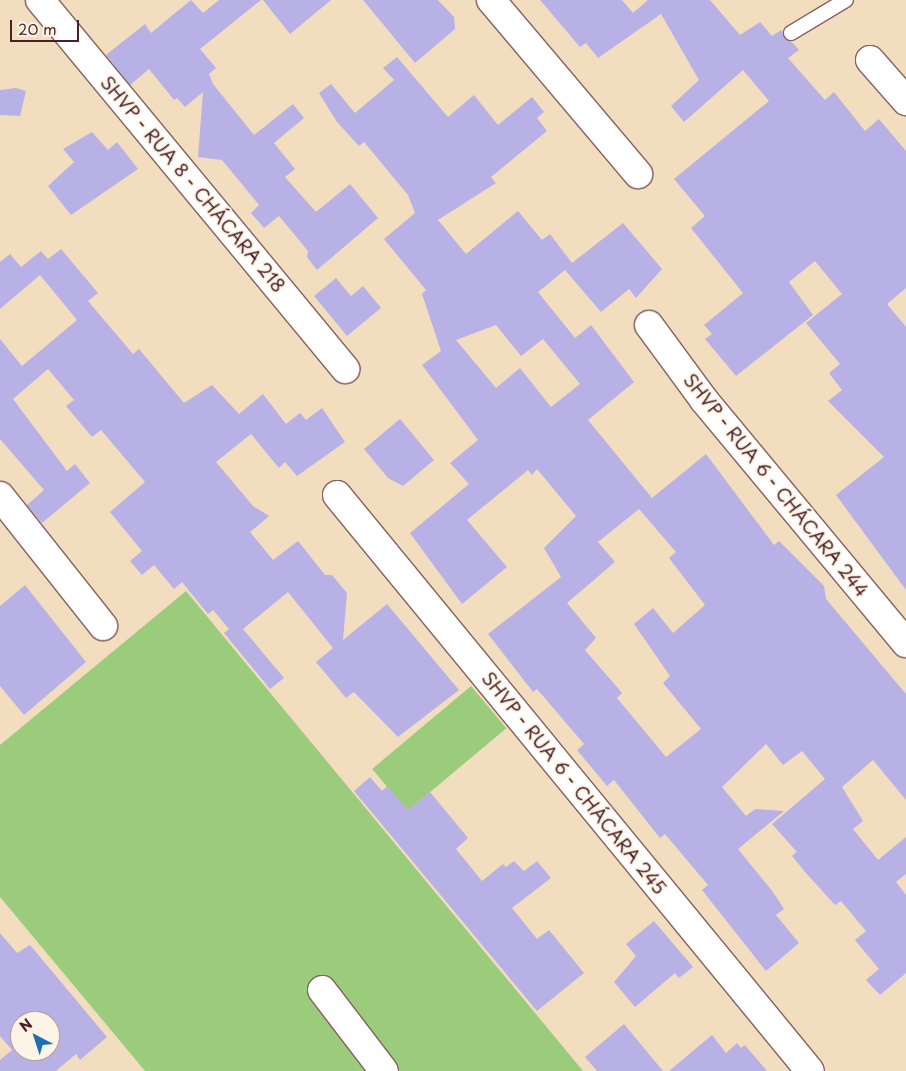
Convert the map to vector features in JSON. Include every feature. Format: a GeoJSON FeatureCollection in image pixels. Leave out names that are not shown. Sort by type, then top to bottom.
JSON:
{"type":"FeatureCollection","features":[{"type":"Feature","properties":{"kind":"street","name":"SHVP - RUA 8 - CHÁCARA 218"},"geometry":{"type":"LineString","coordinates":[[40,0],[345,369]]}},
{"type":"Feature","properties":{"kind":"street"},"geometry":{"type":"LineString","coordinates":[[491,0],[638,174]]}},
{"type":"Feature","properties":{"kind":"street"},"geometry":{"type":"LineString","coordinates":[[870,60],[906,101]]}},
{"type":"Feature","properties":{"kind":"street","name":"SHVP - RUA 6 - CHÁCARA 244"},"geometry":{"type":"LineString","coordinates":[[649,325],[704,400],[906,643]]}},
{"type":"Feature","properties":{"kind":"street","name":"SHVP - RUA 6 - CHÁCARA 245"},"geometry":{"type":"LineString","coordinates":[[338,495],[810,1071]]}},
{"type":"Feature","properties":{"kind":"street"},"geometry":{"type":"LineString","coordinates":[[0,496],[103,626]]}},
{"type":"Feature","properties":{"kind":"street"},"geometry":{"type":"LineString","coordinates":[[322,990],[384,1071]]}},
{"type":"Feature","properties":{"kind":"lane"},"geometry":{"type":"LineString","coordinates":[[791,33],[846,0]]}},
{"type":"Feature","properties":{"kind":"green space"},"geometry":{"type":"Polygon","coordinates":[[[186,591],[583,1071],[145,1071],[0,897],[0,745],[186,591]]]}},
{"type":"Feature","properties":{"kind":"green space"},"geometry":{"type":"Polygon","coordinates":[[[471,686],[506,728],[408,811],[372,769],[471,686]]]}},
{"type":"Feature","properties":{"kind":"building"},"geometry":{"type":"Polygon","coordinates":[[[191,0],[203,13],[219,0],[261,0],[200,49],[216,68],[209,74],[213,84],[254,135],[293,104],[304,118],[274,143],[295,169],[285,177],[316,212],[350,184],[378,218],[317,270],[307,257],[308,251],[279,216],[264,228],[251,213],[259,205],[222,160],[198,157],[203,92],[185,107],[177,98],[174,100],[149,69],[130,85],[106,55],[145,24],[151,33],[191,0]]]}},
{"type":"Feature","properties":{"kind":"building"},"geometry":{"type":"Polygon","coordinates":[[[263,0],[331,0],[290,34],[263,0]]]}},
{"type":"Feature","properties":{"kind":"building"},"geometry":{"type":"Polygon","coordinates":[[[363,0],[438,0],[454,17],[455,29],[415,63],[363,0]]]}},
{"type":"Feature","properties":{"kind":"building"},"geometry":{"type":"Polygon","coordinates":[[[540,0],[622,0],[633,13],[648,0],[710,0],[740,35],[760,22],[772,36],[781,30],[799,50],[788,58],[825,100],[834,92],[865,131],[879,119],[906,151],[906,288],[887,304],[906,327],[906,590],[836,495],[884,457],[828,401],[842,390],[829,373],[840,364],[806,323],[842,294],[815,261],[789,282],[813,315],[736,376],[705,339],[712,334],[704,325],[743,293],[691,228],[705,216],[674,179],[769,101],[743,70],[684,122],[671,106],[699,80],[661,14],[598,58],[586,43],[580,47],[540,0]]]}},
{"type":"Feature","properties":{"kind":"building"},"geometry":{"type":"Polygon","coordinates":[[[397,57],[448,117],[474,95],[498,125],[532,97],[544,112],[537,118],[547,131],[491,177],[496,183],[438,220],[466,254],[518,211],[542,240],[550,234],[572,263],[623,223],[662,269],[636,298],[629,289],[601,312],[565,270],[538,292],[575,338],[591,325],[634,382],[588,420],[652,498],[706,454],[774,545],[779,541],[824,586],[826,599],[906,694],[906,800],[873,760],[842,787],[863,821],[853,829],[878,860],[906,837],[906,874],[896,882],[906,895],[906,973],[880,995],[866,980],[879,969],[855,940],[866,931],[841,901],[835,905],[806,873],[792,856],[797,852],[772,824],[825,779],[802,751],[783,765],[766,744],[722,787],[746,816],[755,809],[784,811],[738,849],[773,892],[784,909],[776,915],[799,943],[766,971],[702,890],[708,885],[665,834],[660,838],[614,780],[607,786],[577,750],[584,744],[537,689],[533,692],[488,634],[561,577],[544,548],[576,516],[537,469],[532,475],[528,470],[467,520],[507,567],[462,604],[410,533],[469,484],[450,463],[478,440],[422,365],[441,351],[422,294],[426,290],[384,239],[415,213],[408,195],[364,142],[359,146],[337,122],[319,93],[331,84],[355,113],[394,80],[383,68],[397,57]],[[496,325],[456,340],[496,388],[520,368],[551,407],[580,384],[543,339],[521,356],[496,325]],[[639,509],[598,542],[615,562],[567,603],[596,638],[585,650],[622,693],[617,698],[666,757],[701,729],[663,683],[670,676],[634,624],[653,608],[673,633],[705,605],[669,558],[676,552],[639,509]]]}},
{"type":"Feature","properties":{"kind":"building"},"geometry":{"type":"Polygon","coordinates":[[[16,88],[26,91],[20,116],[0,115],[0,90],[16,88]]]}},
{"type":"Feature","properties":{"kind":"building"},"geometry":{"type":"Polygon","coordinates":[[[92,132],[108,150],[117,142],[138,169],[71,215],[48,186],[74,162],[63,149],[92,132]]]}},
{"type":"Feature","properties":{"kind":"building"},"geometry":{"type":"Polygon","coordinates":[[[61,249],[98,293],[88,301],[133,354],[139,349],[184,403],[212,385],[239,414],[263,394],[286,424],[300,413],[306,420],[322,408],[345,442],[297,476],[285,462],[279,468],[251,434],[216,462],[253,506],[269,516],[250,532],[273,560],[298,541],[325,575],[332,575],[347,593],[343,640],[387,604],[459,690],[398,737],[354,692],[346,698],[316,662],[333,648],[288,592],[243,629],[284,678],[270,689],[224,633],[229,629],[213,610],[208,614],[182,582],[174,589],[154,565],[142,575],[130,561],[142,551],[110,512],[145,482],[101,430],[92,437],[66,406],[74,400],[48,369],[13,399],[67,471],[75,464],[90,483],[42,523],[27,505],[44,490],[0,439],[0,339],[22,366],[77,320],[40,275],[0,309],[0,262],[10,254],[21,267],[41,251],[48,259],[61,249]]]}},
{"type":"Feature","properties":{"kind":"building"},"geometry":{"type":"Polygon","coordinates":[[[336,278],[351,296],[363,286],[381,308],[347,336],[314,296],[336,278]]]}},
{"type":"Feature","properties":{"kind":"building"},"geometry":{"type":"Polygon","coordinates":[[[400,419],[434,460],[403,486],[388,478],[364,449],[400,419]]]}},
{"type":"Feature","properties":{"kind":"building"},"geometry":{"type":"Polygon","coordinates":[[[25,585],[86,662],[24,715],[0,686],[0,606],[25,585]]]}},
{"type":"Feature","properties":{"kind":"building"},"geometry":{"type":"Polygon","coordinates":[[[370,777],[382,791],[387,786],[408,810],[430,792],[468,838],[456,849],[482,881],[503,864],[506,867],[514,861],[524,871],[537,861],[551,878],[512,908],[537,939],[549,930],[584,973],[537,1011],[354,791],[370,777]]]}},
{"type":"Feature","properties":{"kind":"building"},"geometry":{"type":"Polygon","coordinates":[[[654,921],[693,967],[679,978],[675,973],[635,1007],[614,982],[636,956],[626,944],[654,921]]]}},
{"type":"Feature","properties":{"kind":"building"},"geometry":{"type":"Polygon","coordinates":[[[0,933],[17,953],[30,945],[107,1037],[80,1060],[76,1054],[56,1071],[0,1071],[0,1060],[10,1052],[10,1061],[60,1061],[60,1011],[10,1011],[10,1048],[0,1036],[0,933]]]}},
{"type":"Feature","properties":{"kind":"building"},"geometry":{"type":"Polygon","coordinates":[[[624,1024],[663,1071],[597,1071],[585,1057],[624,1024]]]}},
{"type":"Feature","properties":{"kind":"building"},"geometry":{"type":"Polygon","coordinates":[[[712,1035],[726,1053],[737,1043],[741,1048],[745,1045],[767,1071],[669,1071],[712,1035]]]}}]}
